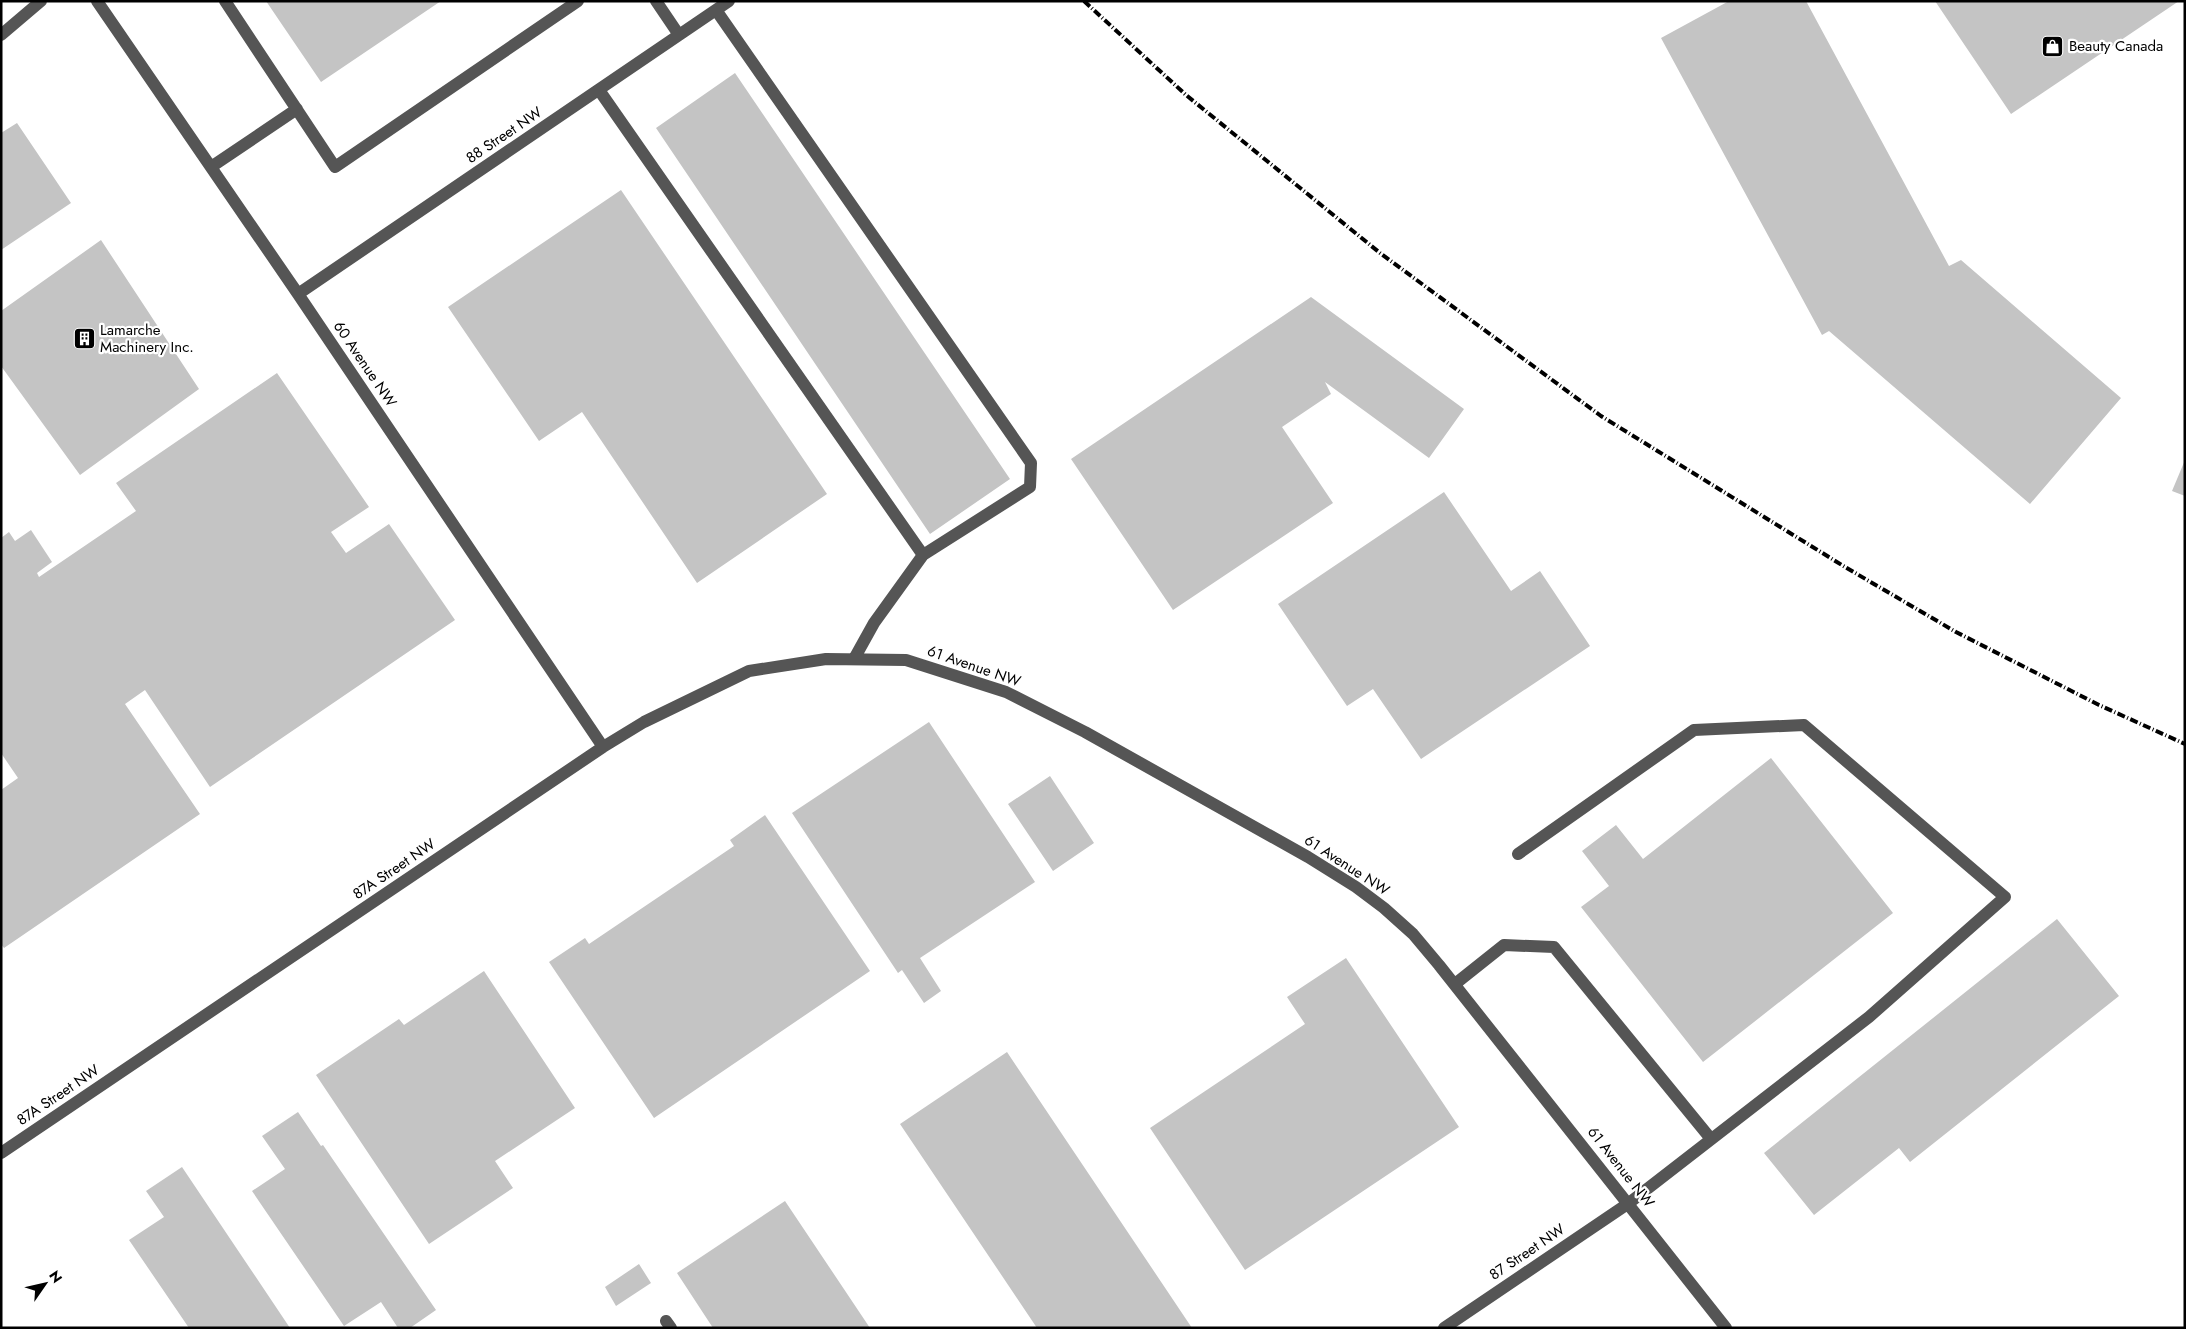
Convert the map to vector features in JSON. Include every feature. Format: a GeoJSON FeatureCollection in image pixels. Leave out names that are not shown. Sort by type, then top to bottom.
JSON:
{"type":"FeatureCollection","features":[{"type":"Feature","properties":{"kind":"street"},"geometry":{"type":"LineString","coordinates":[[1,35],[41,1]]}},
{"type":"Feature","properties":{"kind":"street","name":"60 Avenue NW"},"geometry":{"type":"LineString","coordinates":[[97,1],[298,294],[603,747]]}},
{"type":"Feature","properties":{"kind":"street"},"geometry":{"type":"LineString","coordinates":[[225,1],[335,167],[578,1]]}},
{"type":"Feature","properties":{"kind":"street"},"geometry":{"type":"LineString","coordinates":[[656,1],[679,35]]}},
{"type":"Feature","properties":{"kind":"street","name":"88 Street NW"},"geometry":{"type":"LineString","coordinates":[[298,294],[729,1]]}},
{"type":"Feature","properties":{"kind":"street"},"geometry":{"type":"LineString","coordinates":[[716,10],[1031,463],[1030,487],[923,555],[874,623],[854,659]]}},
{"type":"Feature","properties":{"kind":"street"},"geometry":{"type":"LineString","coordinates":[[599,90],[923,555]]}},
{"type":"Feature","properties":{"kind":"street"},"geometry":{"type":"LineString","coordinates":[[211,167],[297,109]]}},
{"type":"Feature","properties":{"kind":"street","name":"87A Street NW"},"geometry":{"type":"LineString","coordinates":[[1,1153],[603,747],[644,722],[748,671],[826,659]]}},
{"type":"Feature","properties":{"kind":"street","name":"61 Avenue NW"},"geometry":{"type":"LineString","coordinates":[[826,659],[906,660],[1006,692],[1085,732],[1308,857],[1356,887],[1384,908],[1413,934],[1629,1203],[1726,1328]]}},
{"type":"Feature","properties":{"kind":"street","name":"87 Street NW"},"geometry":{"type":"LineString","coordinates":[[1444,1328],[1629,1203],[1869,1017],[2005,897],[1804,725],[1694,730],[1518,854]]}},
{"type":"Feature","properties":{"kind":"street"},"geometry":{"type":"LineString","coordinates":[[1454,984],[1504,945],[1554,947],[1711,1138]]}},
{"type":"Feature","properties":{"kind":"building"},"geometry":{"type":"Polygon","coordinates":[[[266,1],[441,1],[321,82],[266,1]]]}},
{"type":"Feature","properties":{"kind":"building"},"geometry":{"type":"Polygon","coordinates":[[[1729,1],[1806,1],[1949,266],[1961,260],[2121,398],[2030,504],[1829,331],[1822,335],[1661,38],[1729,1]]]}},
{"type":"Feature","properties":{"kind":"building"},"geometry":{"type":"Polygon","coordinates":[[[1935,1],[2179,1],[2011,114],[1935,1]]]}},
{"type":"Feature","properties":{"kind":"building"},"geometry":{"type":"Polygon","coordinates":[[[735,73],[1010,479],[930,534],[656,128],[735,73]]]}},
{"type":"Feature","properties":{"kind":"building"},"geometry":{"type":"Polygon","coordinates":[[[17,123],[71,203],[1,250],[1,133],[17,123]]]}},
{"type":"Feature","properties":{"kind":"building"},"geometry":{"type":"Polygon","coordinates":[[[621,190],[827,494],[697,583],[582,412],[539,441],[448,307],[621,190]]]}},
{"type":"Feature","properties":{"kind":"building","name":"Lamarche Machinery Inc."},"geometry":{"type":"Polygon","coordinates":[[[101,240],[199,389],[80,475],[1,366],[1,311],[101,240]]]}},
{"type":"Feature","properties":{"kind":"building"},"geometry":{"type":"Polygon","coordinates":[[[1311,297],[1464,409],[1429,458],[1325,382],[1331,394],[1282,427],[1333,503],[1173,610],[1071,459],[1311,297]]]}},
{"type":"Feature","properties":{"kind":"building"},"geometry":{"type":"Polygon","coordinates":[[[277,373],[369,507],[331,532],[346,553],[389,524],[455,620],[210,787],[145,690],[125,704],[200,814],[4,948],[1,944],[1,790],[18,778],[1,753],[1,538],[9,532],[15,541],[31,530],[52,562],[37,573],[39,577],[136,511],[116,483],[277,373]]]}},
{"type":"Feature","properties":{"kind":"building"},"geometry":{"type":"Polygon","coordinates":[[[2185,460],[2185,496],[2172,491],[2185,460]]]}},
{"type":"Feature","properties":{"kind":"building"},"geometry":{"type":"Polygon","coordinates":[[[1444,492],[1511,591],[1540,571],[1590,646],[1421,759],[1373,689],[1347,706],[1278,604],[1444,492]]]}},
{"type":"Feature","properties":{"kind":"building"},"geometry":{"type":"Polygon","coordinates":[[[929,722],[1035,882],[920,958],[941,991],[924,1003],[902,970],[898,973],[792,813],[929,722]]]}},
{"type":"Feature","properties":{"kind":"building"},"geometry":{"type":"Polygon","coordinates":[[[1771,758],[1893,913],[1703,1062],[1581,907],[1609,886],[1582,851],[1616,825],[1643,859],[1771,758]]]}},
{"type":"Feature","properties":{"kind":"building"},"geometry":{"type":"Polygon","coordinates":[[[1050,776],[1094,843],[1053,871],[1008,804],[1050,776]]]}},
{"type":"Feature","properties":{"kind":"building"},"geometry":{"type":"Polygon","coordinates":[[[765,815],[870,971],[654,1118],[549,962],[585,938],[589,944],[734,846],[730,840],[765,815]]]}},
{"type":"Feature","properties":{"kind":"building"},"geometry":{"type":"Polygon","coordinates":[[[2057,919],[2119,996],[1910,1162],[1899,1148],[1814,1215],[1764,1153],[2057,919]]]}},
{"type":"Feature","properties":{"kind":"building"},"geometry":{"type":"Polygon","coordinates":[[[1346,958],[1459,1127],[1245,1270],[1150,1128],[1305,1024],[1287,997],[1346,958]]]}},
{"type":"Feature","properties":{"kind":"building"},"geometry":{"type":"Polygon","coordinates":[[[484,971],[575,1108],[495,1161],[513,1188],[429,1244],[316,1075],[399,1019],[404,1025],[484,971]]]}},
{"type":"Feature","properties":{"kind":"building"},"geometry":{"type":"Polygon","coordinates":[[[1007,1052],[1192,1328],[1037,1328],[900,1124],[1007,1052]]]}},
{"type":"Feature","properties":{"kind":"building"},"geometry":{"type":"Polygon","coordinates":[[[298,1112],[321,1146],[323,1145],[436,1310],[410,1328],[398,1328],[381,1302],[344,1326],[252,1191],[285,1169],[262,1136],[298,1112]]]}},
{"type":"Feature","properties":{"kind":"building"},"geometry":{"type":"Polygon","coordinates":[[[182,1167],[290,1328],[189,1328],[129,1240],[164,1217],[146,1191],[182,1167]]]}},
{"type":"Feature","properties":{"kind":"building"},"geometry":{"type":"Polygon","coordinates":[[[785,1201],[870,1328],[713,1328],[677,1273],[785,1201]]]}},
{"type":"Feature","properties":{"kind":"building"},"geometry":{"type":"Polygon","coordinates":[[[639,1264],[651,1283],[616,1306],[605,1287],[639,1264]]]}},
{"type":"Feature","properties":{"kind":"railway"},"geometry":{"type":"LineString","coordinates":[[1084,1],[1186,95],[1380,253],[1601,416],[1845,567],[1956,632],[2099,705],[2185,744]]}},
{"type":"Feature","properties":{"kind":"place","name":"Beauty Canada"},"geometry":{"type":"Point","coordinates":[2053,46]}},
{"type":"Feature","properties":{"kind":"place","name":"Lamarche Machinery Inc."},"geometry":{"type":"Point","coordinates":[84,339]}}]}
